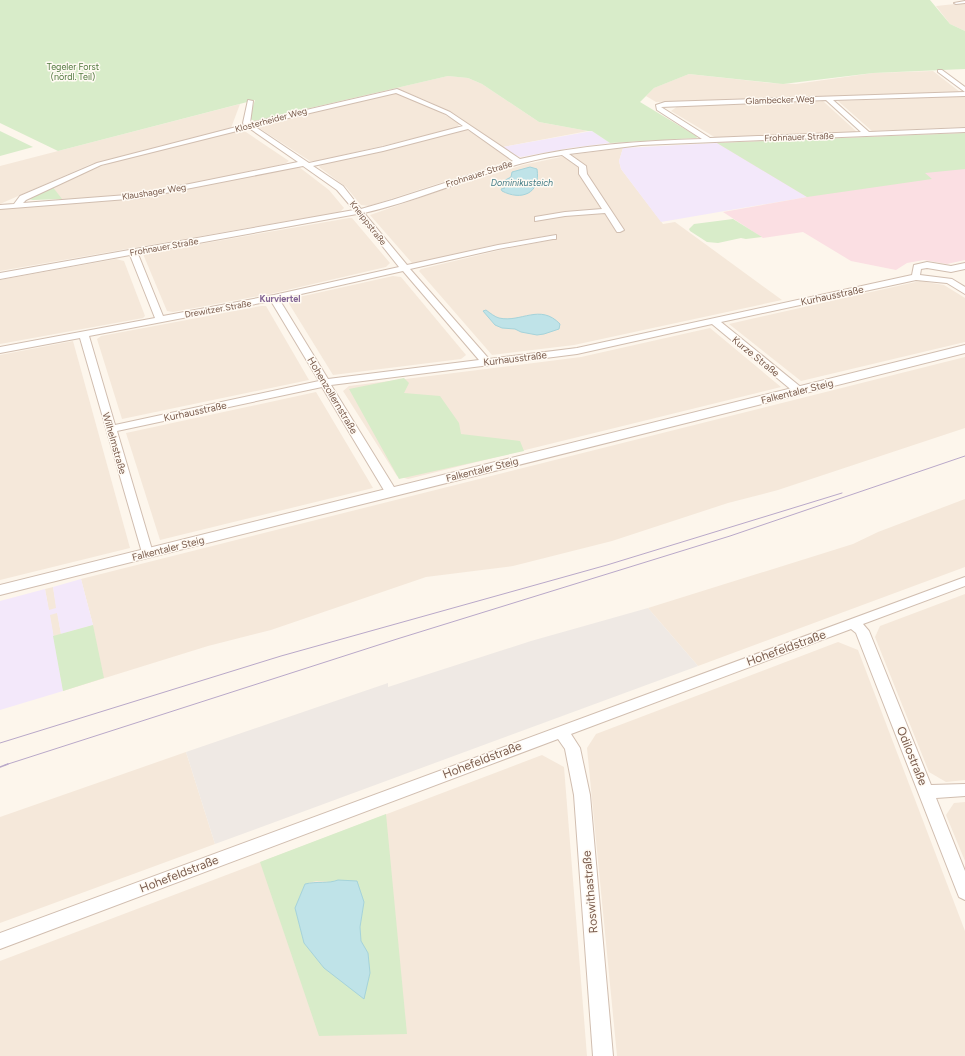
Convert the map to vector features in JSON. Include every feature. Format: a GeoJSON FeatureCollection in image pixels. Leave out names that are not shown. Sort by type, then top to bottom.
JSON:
{"type":"FeatureCollection","features":[{"type":"Feature","properties":{"kind":"street"},"geometry":{"type":"LineString","coordinates":[[956,3],[965,2]]}},
{"type":"Feature","properties":{"kind":"street"},"geometry":{"type":"LineString","coordinates":[[940,71],[965,90]]}},
{"type":"Feature","properties":{"kind":"street","name":"Klosterheider Weg"},"geometry":{"type":"LineString","coordinates":[[17,205],[23,198],[99,164],[142,152],[394,91],[432,106],[469,127],[518,161]]}},
{"type":"Feature","properties":{"kind":"street","name":"Glambecker Weg"},"geometry":{"type":"LineString","coordinates":[[710,140],[659,109],[658,106],[666,104],[965,94]]}},
{"type":"Feature","properties":{"kind":"street"},"geometry":{"type":"LineString","coordinates":[[828,98],[867,134]]}},
{"type":"Feature","properties":{"kind":"street"},"geometry":{"type":"LineString","coordinates":[[249,126],[245,121],[250,101]]}},
{"type":"Feature","properties":{"kind":"street","name":"Kneippstraße"},"geometry":{"type":"LineString","coordinates":[[249,126],[307,164],[340,188],[405,268],[486,362]]}},
{"type":"Feature","properties":{"kind":"street","name":"Klaushager Weg"},"geometry":{"type":"LineString","coordinates":[[0,207],[140,196],[383,149],[469,127]]}},
{"type":"Feature","properties":{"kind":"street","name":"Frohnauer Straße"},"geometry":{"type":"LineString","coordinates":[[0,276],[359,212],[395,202],[518,161],[562,152],[626,144],[965,130]]}},
{"type":"Feature","properties":{"kind":"street"},"geometry":{"type":"LineString","coordinates":[[562,152],[582,166],[583,174],[620,230]]}},
{"type":"Feature","properties":{"kind":"street"},"geometry":{"type":"LineString","coordinates":[[538,219],[565,214],[608,211]]}},
{"type":"Feature","properties":{"kind":"street","name":"Drewitzer Straße"},"geometry":{"type":"LineString","coordinates":[[0,350],[274,298],[498,247],[553,237]]}},
{"type":"Feature","properties":{"kind":"street"},"geometry":{"type":"LineString","coordinates":[[133,252],[160,319]]}},
{"type":"Feature","properties":{"kind":"street"},"geometry":{"type":"LineString","coordinates":[[916,276],[917,267],[927,265],[951,269],[965,266]]}},
{"type":"Feature","properties":{"kind":"street"},"geometry":{"type":"LineString","coordinates":[[949,282],[951,269]]}},
{"type":"Feature","properties":{"kind":"street","name":"Kurhausstraße"},"geometry":{"type":"LineString","coordinates":[[111,429],[326,383],[577,351],[916,276],[949,282],[965,291]]}},
{"type":"Feature","properties":{"kind":"street","name":"Hohenzollernstraße"},"geometry":{"type":"LineString","coordinates":[[274,298],[391,492]]}},
{"type":"Feature","properties":{"kind":"street","name":"Kurze Straße"},"geometry":{"type":"LineString","coordinates":[[714,321],[798,390]]}},
{"type":"Feature","properties":{"kind":"street","name":"Wilhelmstraße"},"geometry":{"type":"LineString","coordinates":[[84,334],[147,553]]}},
{"type":"Feature","properties":{"kind":"street","name":"Falkentaler Steig"},"geometry":{"type":"LineString","coordinates":[[0,590],[965,349]]}},
{"type":"Feature","properties":{"kind":"street","name":"Hohefeldstraße"},"geometry":{"type":"LineString","coordinates":[[0,941],[965,581]]}},
{"type":"Feature","properties":{"kind":"street","name":"Odilostraße"},"geometry":{"type":"LineString","coordinates":[[853,623],[862,631],[927,792],[965,892]]}},
{"type":"Feature","properties":{"kind":"street","name":"Roswithastraße"},"geometry":{"type":"LineString","coordinates":[[561,731],[572,748],[582,795],[603,1056]]}},
{"type":"Feature","properties":{"kind":"street"},"geometry":{"type":"LineString","coordinates":[[927,792],[965,790]]}},
{"type":"Feature","properties":{"kind":"shaded area"},"geometry":{"type":"Polygon","coordinates":[[[965,3],[965,31],[950,24],[936,6],[965,3]]]}},
{"type":"Feature","properties":{"kind":"shaded area"},"geometry":{"type":"Polygon","coordinates":[[[933,71],[960,92],[656,102],[646,96],[654,88],[689,74],[770,83],[796,84],[873,73],[933,71]]]}},
{"type":"Feature","properties":{"kind":"shaded area"},"geometry":{"type":"Polygon","coordinates":[[[448,76],[468,78],[482,84],[539,122],[588,131],[503,147],[456,115],[396,88],[448,76]]]}},
{"type":"Feature","properties":{"kind":"shaded area"},"geometry":{"type":"Polygon","coordinates":[[[387,93],[398,93],[423,103],[460,123],[457,127],[437,133],[318,161],[310,161],[256,126],[258,124],[387,93]]]}},
{"type":"Feature","properties":{"kind":"shaded area"},"geometry":{"type":"Polygon","coordinates":[[[965,96],[965,127],[872,131],[838,101],[965,96]]]}},
{"type":"Feature","properties":{"kind":"shaded area"},"geometry":{"type":"Polygon","coordinates":[[[823,101],[857,132],[716,138],[671,111],[678,106],[823,101]]]}},
{"type":"Feature","properties":{"kind":"shaded area"},"geometry":{"type":"Polygon","coordinates":[[[240,104],[231,128],[91,164],[0,204],[0,166],[240,104]]]}},
{"type":"Feature","properties":{"kind":"shaded area"},"geometry":{"type":"Polygon","coordinates":[[[465,129],[473,133],[509,159],[508,161],[369,206],[361,205],[346,187],[319,167],[322,164],[400,147],[465,129]]]}},
{"type":"Feature","properties":{"kind":"shaded area"},"geometry":{"type":"Polygon","coordinates":[[[243,130],[289,161],[264,169],[160,190],[111,197],[62,201],[52,186],[84,172],[123,159],[243,130]]]}},
{"type":"Feature","properties":{"kind":"shaded area"},"geometry":{"type":"Polygon","coordinates":[[[592,131],[610,143],[570,148],[521,157],[503,147],[592,131]]]}},
{"type":"Feature","properties":{"kind":"shaded area"},"geometry":{"type":"Polygon","coordinates":[[[965,133],[965,260],[947,264],[924,260],[907,263],[896,270],[851,261],[803,232],[763,238],[723,212],[807,197],[717,143],[965,133]]]}},
{"type":"Feature","properties":{"kind":"shaded area"},"geometry":{"type":"Polygon","coordinates":[[[717,143],[807,197],[661,222],[621,169],[619,161],[623,148],[717,143]]]}},
{"type":"Feature","properties":{"kind":"shaded area"},"geometry":{"type":"Polygon","coordinates":[[[623,148],[619,161],[621,169],[663,224],[675,222],[782,300],[574,345],[492,355],[419,271],[421,269],[500,250],[556,239],[551,235],[489,246],[417,264],[412,263],[370,215],[454,186],[523,165],[570,155],[623,148]]]}},
{"type":"Feature","properties":{"kind":"shaded area"},"geometry":{"type":"Polygon","coordinates":[[[299,167],[329,190],[344,208],[340,212],[0,271],[0,209],[136,199],[299,167]]]}},
{"type":"Feature","properties":{"kind":"shaded area"},"geometry":{"type":"Polygon","coordinates":[[[352,218],[390,263],[386,267],[270,294],[173,312],[167,311],[143,254],[352,218]]]}},
{"type":"Feature","properties":{"kind":"shaded area"},"geometry":{"type":"Polygon","coordinates":[[[116,259],[124,261],[145,316],[143,318],[0,344],[0,280],[116,259]]]}},
{"type":"Feature","properties":{"kind":"shaded area"},"geometry":{"type":"Polygon","coordinates":[[[393,276],[401,277],[466,355],[461,359],[333,375],[288,302],[290,299],[393,276]]]}},
{"type":"Feature","properties":{"kind":"shaded area"},"geometry":{"type":"Polygon","coordinates":[[[920,281],[944,285],[965,298],[965,342],[801,381],[729,324],[920,281]]]}},
{"type":"Feature","properties":{"kind":"shaded area"},"geometry":{"type":"Polygon","coordinates":[[[266,306],[309,380],[122,419],[97,339],[101,336],[266,306]]]}},
{"type":"Feature","properties":{"kind":"shaded area"},"geometry":{"type":"Polygon","coordinates":[[[710,328],[781,387],[408,479],[397,476],[343,391],[349,386],[581,357],[710,328]]]}},
{"type":"Feature","properties":{"kind":"shaded area"},"geometry":{"type":"Polygon","coordinates":[[[73,341],[130,548],[0,580],[0,355],[73,341]]]}},
{"type":"Feature","properties":{"kind":"shaded area"},"geometry":{"type":"Polygon","coordinates":[[[965,357],[965,428],[778,490],[728,503],[612,541],[513,566],[426,577],[271,630],[208,646],[63,691],[45,589],[53,587],[61,634],[93,625],[81,579],[965,357]]]}},
{"type":"Feature","properties":{"kind":"shaded area"},"geometry":{"type":"Polygon","coordinates":[[[316,392],[373,488],[160,540],[126,433],[316,392]]]}},
{"type":"Feature","properties":{"kind":"shaded area"},"geometry":{"type":"Polygon","coordinates":[[[965,499],[965,567],[698,666],[648,608],[853,544],[878,532],[965,499]]]}},
{"type":"Feature","properties":{"kind":"shaded area"},"geometry":{"type":"Polygon","coordinates":[[[81,579],[93,625],[61,634],[57,613],[50,615],[63,691],[0,710],[0,601],[45,589],[49,610],[56,608],[53,587],[81,579]]]}},
{"type":"Feature","properties":{"kind":"shaded area"},"geometry":{"type":"Polygon","coordinates":[[[965,594],[965,780],[946,782],[929,772],[875,637],[880,626],[965,594]]]}},
{"type":"Feature","properties":{"kind":"shaded area"},"geometry":{"type":"Polygon","coordinates":[[[648,608],[698,666],[215,844],[186,752],[388,683],[388,687],[531,641],[648,608]]]}},
{"type":"Feature","properties":{"kind":"shaded area"},"geometry":{"type":"Polygon","coordinates":[[[838,642],[858,650],[965,931],[965,1056],[617,1056],[587,748],[596,734],[838,642]]]}},
{"type":"Feature","properties":{"kind":"shaded area"},"geometry":{"type":"Polygon","coordinates":[[[186,752],[215,844],[0,923],[0,817],[186,752]]]}},
{"type":"Feature","properties":{"kind":"shaded area"},"geometry":{"type":"Polygon","coordinates":[[[542,755],[564,767],[587,1056],[0,1056],[0,961],[542,755]]]}},
{"type":"Feature","properties":{"kind":"shaded area"},"geometry":{"type":"Polygon","coordinates":[[[965,802],[965,861],[946,815],[954,803],[965,802]]]}},
{"type":"Feature","properties":{"kind":"green space","name":"Tegeler Forst (nördl. Teil)"},"geometry":{"type":"Polygon","coordinates":[[[0,0],[930,0],[950,24],[965,31],[965,69],[873,73],[783,84],[689,74],[654,88],[640,102],[698,137],[696,138],[610,143],[592,131],[539,122],[482,84],[468,78],[448,76],[254,121],[249,118],[255,100],[58,151],[0,123],[0,0]]]}},
{"type":"Feature","properties":{"kind":"green space"},"geometry":{"type":"Polygon","coordinates":[[[0,131],[33,147],[0,156],[0,131]]]}},
{"type":"Feature","properties":{"kind":"green space"},"geometry":{"type":"Polygon","coordinates":[[[965,133],[965,169],[925,173],[932,179],[807,197],[717,143],[965,133]]]}},
{"type":"Feature","properties":{"kind":"green space"},"geometry":{"type":"Polygon","coordinates":[[[52,186],[62,199],[28,199],[52,186]]]}},
{"type":"Feature","properties":{"kind":"green space"},"geometry":{"type":"Polygon","coordinates":[[[733,219],[762,237],[746,239],[741,238],[718,243],[707,242],[689,229],[694,224],[733,219]]]}},
{"type":"Feature","properties":{"kind":"green space"},"geometry":{"type":"Polygon","coordinates":[[[404,378],[409,383],[404,393],[440,396],[459,423],[461,434],[520,441],[524,451],[399,479],[349,389],[404,378]]]}},
{"type":"Feature","properties":{"kind":"green space"},"geometry":{"type":"Polygon","coordinates":[[[93,625],[104,678],[63,691],[53,636],[93,625]]]}},
{"type":"Feature","properties":{"kind":"green space"},"geometry":{"type":"Polygon","coordinates":[[[386,814],[407,1034],[319,1036],[260,862],[386,814]],[[316,881],[305,884],[295,908],[304,943],[324,968],[363,998],[368,953],[361,941],[360,927],[364,902],[332,882],[316,881]]]}},
{"type":"Feature","properties":{"kind":"water","name":"Dominikusteich"},"geometry":{"type":"Polygon","coordinates":[[[530,167],[537,169],[536,184],[533,190],[522,195],[509,194],[502,191],[501,189],[505,188],[498,184],[511,177],[512,172],[530,167]]]}},
{"type":"Feature","properties":{"kind":"water"},"geometry":{"type":"Polygon","coordinates":[[[486,310],[492,315],[507,319],[538,314],[545,315],[553,318],[560,324],[559,329],[537,335],[521,332],[515,329],[502,328],[495,325],[483,311],[486,310]]]}},
{"type":"Feature","properties":{"kind":"water"},"geometry":{"type":"Polygon","coordinates":[[[338,880],[357,881],[364,902],[360,927],[361,941],[368,953],[370,973],[364,999],[324,968],[304,943],[295,908],[305,884],[338,880]]]}},
{"type":"Feature","properties":{"kind":"tram line"},"geometry":{"type":"LineString","coordinates":[[7,764],[397,639],[730,536],[965,456]]}},
{"type":"Feature","properties":{"kind":"tram line"},"geometry":{"type":"LineString","coordinates":[[0,743],[281,656],[607,565],[842,493]]}},
{"type":"Feature","properties":{"kind":"tram line"},"geometry":{"type":"LineString","coordinates":[[0,767],[7,764]]}},
{"type":"Feature","properties":{"kind":"district","name":"Kurviertel"},"geometry":{"type":"Point","coordinates":[280,299]}}]}
